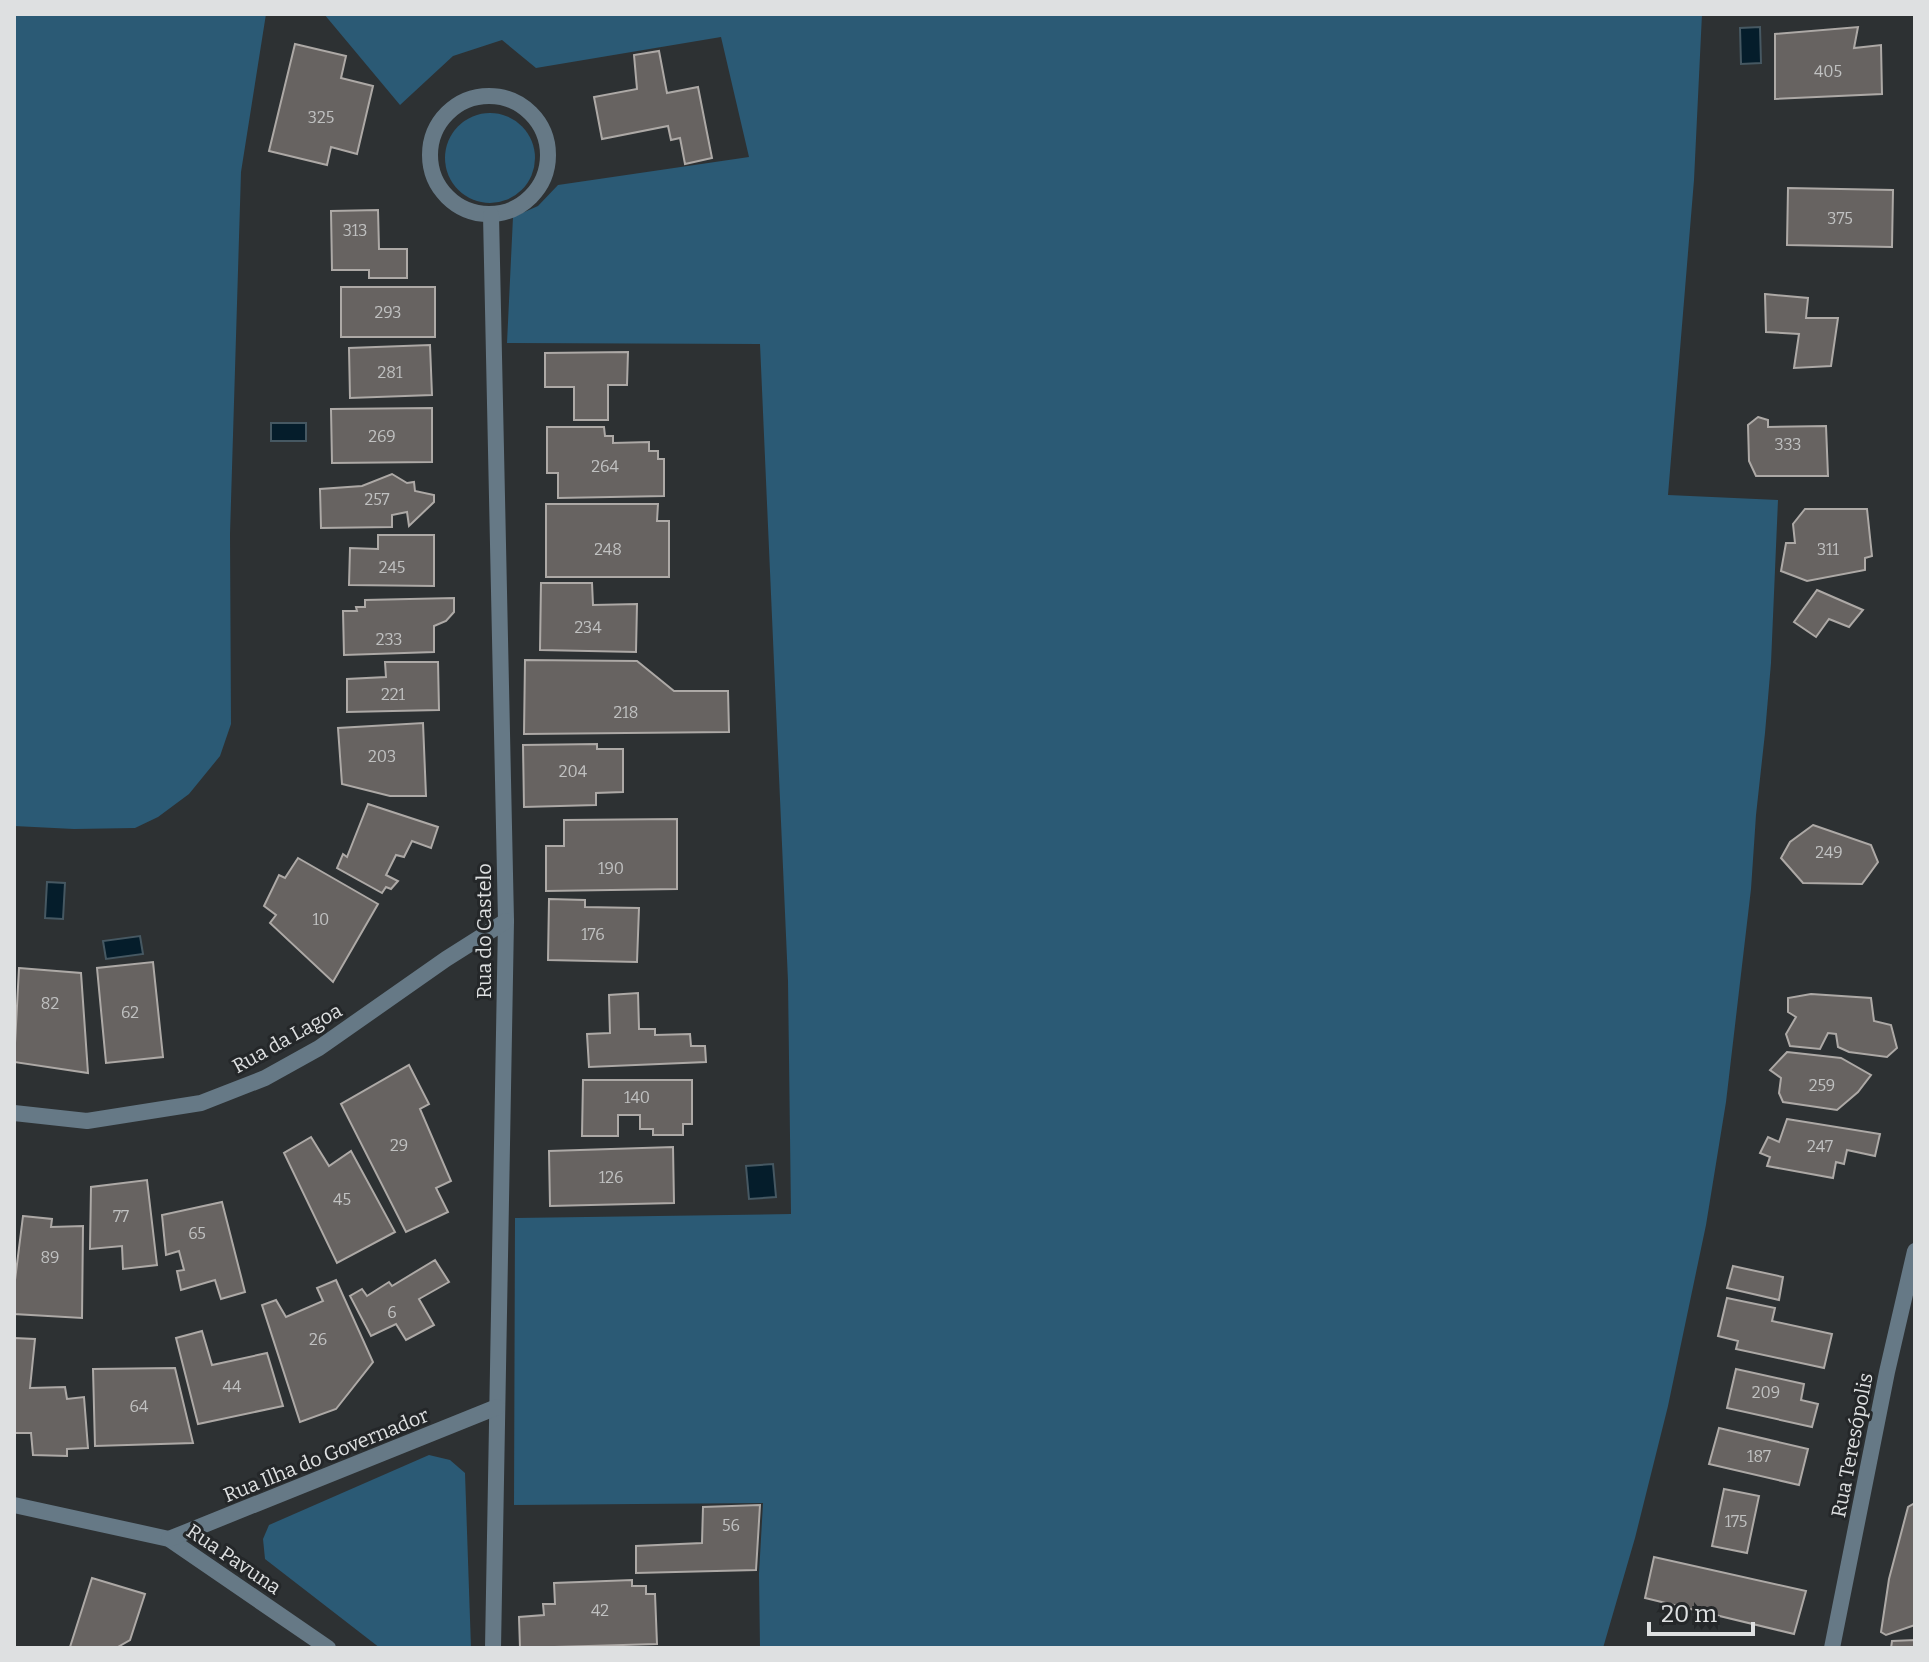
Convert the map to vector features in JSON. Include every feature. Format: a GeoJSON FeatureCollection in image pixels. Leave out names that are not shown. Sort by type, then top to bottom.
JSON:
{"type":"FeatureCollection","features":[{"type":"Feature","properties":{"kind":"street"},"geometry":{"type":"LineString","coordinates":[[476,96],[498,96],[519,103],[536,117],[546,136],[549,158],[544,179],[531,198],[513,210],[491,215],[470,211],[450,201],[437,184],[430,163],[431,141],[440,121],[456,105],[476,96]]}},
{"type":"Feature","properties":{"kind":"street","name":"Rua do Castelo"},"geometry":{"type":"LineString","coordinates":[[491,215],[506,921],[493,1648]]}},
{"type":"Feature","properties":{"kind":"street","name":"Rua da Lagoa"},"geometry":{"type":"LineString","coordinates":[[14,1113],[87,1121],[201,1103],[252,1083],[319,1048],[506,921]]}},
{"type":"Feature","properties":{"kind":"street","name":"Rua Teresópolis"},"geometry":{"type":"LineString","coordinates":[[1832,1648],[1887,1372],[1909,1307],[1915,1251]]}},
{"type":"Feature","properties":{"kind":"street","name":"Rua Ilha do Governador"},"geometry":{"type":"LineString","coordinates":[[169,1539],[497,1407]]}},
{"type":"Feature","properties":{"kind":"street","name":"Rua Pavuna"},"geometry":{"type":"LineString","coordinates":[[14,1505],[169,1539],[328,1648]]}},
{"type":"Feature","properties":{"kind":"shaded area"},"geometry":{"type":"Polygon","coordinates":[[[14,14],[266,14],[241,172],[230,534],[231,724],[220,756],[189,794],[158,817],[135,828],[14,826],[14,14]]]}},
{"type":"Feature","properties":{"kind":"shaded area"},"geometry":{"type":"Polygon","coordinates":[[[324,14],[1702,14],[1694,180],[1668,495],[1778,500],[1771,663],[1751,889],[1726,1102],[1706,1225],[1668,1406],[1603,1648],[760,1648],[759,1574],[763,1503],[514,1505],[515,1218],[791,1214],[788,981],[760,344],[507,343],[513,217],[538,206],[558,185],[749,157],[721,37],[536,68],[502,40],[453,56],[400,105],[324,14]]]}},
{"type":"Feature","properties":{"kind":"shaded area"},"geometry":{"type":"Polygon","coordinates":[[[1760,27],[1761,63],[1741,64],[1740,28],[1760,27]]]}},
{"type":"Feature","properties":{"kind":"shaded area"},"geometry":{"type":"Polygon","coordinates":[[[481,113],[499,113],[515,120],[528,133],[535,149],[535,167],[528,183],[515,196],[499,203],[481,203],[465,196],[452,183],[445,167],[445,149],[452,133],[465,120],[481,113]]]}},
{"type":"Feature","properties":{"kind":"shaded area"},"geometry":{"type":"Polygon","coordinates":[[[271,423],[306,423],[306,441],[271,441],[271,423]]]}},
{"type":"Feature","properties":{"kind":"shaded area"},"geometry":{"type":"Polygon","coordinates":[[[47,882],[65,883],[63,919],[45,918],[47,882]]]}},
{"type":"Feature","properties":{"kind":"shaded area"},"geometry":{"type":"Polygon","coordinates":[[[140,936],[143,954],[106,959],[103,941],[140,936]]]}},
{"type":"Feature","properties":{"kind":"shaded area"},"geometry":{"type":"Polygon","coordinates":[[[773,1164],[776,1197],[749,1199],[746,1166],[773,1164]]]}},
{"type":"Feature","properties":{"kind":"shaded area"},"geometry":{"type":"Polygon","coordinates":[[[429,1455],[450,1460],[465,1473],[471,1648],[380,1648],[265,1559],[263,1539],[269,1525],[429,1455]]]}},
{"type":"Feature","properties":{"kind":"building"},"geometry":{"type":"Polygon","coordinates":[[[1858,27],[1854,48],[1881,45],[1882,94],[1775,99],[1775,34],[1858,27]]]}},
{"type":"Feature","properties":{"kind":"building"},"geometry":{"type":"Polygon","coordinates":[[[295,44],[346,56],[341,78],[373,86],[357,154],[331,147],[327,165],[269,151],[295,44]]]}},
{"type":"Feature","properties":{"kind":"building"},"geometry":{"type":"Polygon","coordinates":[[[659,51],[667,93],[698,87],[712,158],[685,164],[680,138],[671,140],[668,126],[602,139],[594,97],[637,89],[634,55],[659,51]]]}},
{"type":"Feature","properties":{"kind":"building"},"geometry":{"type":"Polygon","coordinates":[[[1788,188],[1893,190],[1892,247],[1787,245],[1788,188]]]}},
{"type":"Feature","properties":{"kind":"building"},"geometry":{"type":"Polygon","coordinates":[[[378,210],[379,249],[407,249],[407,278],[369,278],[369,270],[332,270],[331,211],[378,210]]]}},
{"type":"Feature","properties":{"kind":"building"},"geometry":{"type":"Polygon","coordinates":[[[341,287],[435,287],[435,337],[341,337],[341,287]]]}},
{"type":"Feature","properties":{"kind":"building"},"geometry":{"type":"Polygon","coordinates":[[[1765,294],[1808,298],[1806,318],[1838,318],[1831,366],[1794,368],[1799,334],[1766,332],[1765,294]]]}},
{"type":"Feature","properties":{"kind":"building"},"geometry":{"type":"Polygon","coordinates":[[[430,345],[432,395],[350,398],[349,348],[430,345]]]}},
{"type":"Feature","properties":{"kind":"building"},"geometry":{"type":"Polygon","coordinates":[[[628,352],[627,385],[608,385],[608,420],[574,420],[574,387],[545,387],[545,353],[628,352]]]}},
{"type":"Feature","properties":{"kind":"building"},"geometry":{"type":"Polygon","coordinates":[[[432,408],[432,462],[332,463],[331,409],[432,408]]]}},
{"type":"Feature","properties":{"kind":"building"},"geometry":{"type":"Polygon","coordinates":[[[1758,417],[1768,420],[1768,427],[1826,426],[1828,476],[1756,476],[1749,461],[1748,425],[1758,417]]]}},
{"type":"Feature","properties":{"kind":"building"},"geometry":{"type":"Polygon","coordinates":[[[547,427],[604,427],[605,436],[613,436],[613,443],[649,442],[649,451],[658,451],[658,459],[664,459],[664,496],[558,498],[558,473],[547,473],[547,427]]]}},
{"type":"Feature","properties":{"kind":"building"},"geometry":{"type":"Polygon","coordinates":[[[392,474],[407,483],[414,482],[415,491],[434,495],[434,502],[409,526],[407,512],[392,515],[392,527],[321,528],[320,489],[362,486],[392,474]]]}},
{"type":"Feature","properties":{"kind":"building"},"geometry":{"type":"Polygon","coordinates":[[[546,504],[658,504],[657,521],[669,521],[669,577],[546,577],[546,504]]]}},
{"type":"Feature","properties":{"kind":"building"},"geometry":{"type":"Polygon","coordinates":[[[1805,509],[1867,509],[1872,556],[1865,558],[1865,570],[1807,581],[1781,571],[1786,543],[1795,543],[1793,524],[1805,509]]]}},
{"type":"Feature","properties":{"kind":"building"},"geometry":{"type":"Polygon","coordinates":[[[378,535],[434,535],[434,586],[349,585],[350,548],[378,549],[378,535]]]}},
{"type":"Feature","properties":{"kind":"building"},"geometry":{"type":"Polygon","coordinates":[[[541,583],[592,583],[593,605],[637,604],[636,652],[540,650],[541,583]]]}},
{"type":"Feature","properties":{"kind":"building"},"geometry":{"type":"Polygon","coordinates":[[[1817,590],[1863,610],[1849,627],[1829,619],[1816,637],[1794,622],[1817,590]]]}},
{"type":"Feature","properties":{"kind":"building"},"geometry":{"type":"Polygon","coordinates":[[[454,598],[454,612],[446,621],[434,626],[434,652],[344,655],[343,611],[357,611],[356,607],[365,607],[365,600],[454,598]]]}},
{"type":"Feature","properties":{"kind":"building"},"geometry":{"type":"Polygon","coordinates":[[[525,660],[637,661],[674,691],[728,691],[729,732],[524,734],[525,660]]]}},
{"type":"Feature","properties":{"kind":"building"},"geometry":{"type":"Polygon","coordinates":[[[385,662],[438,662],[439,710],[347,712],[347,679],[386,677],[385,662]]]}},
{"type":"Feature","properties":{"kind":"building"},"geometry":{"type":"Polygon","coordinates":[[[423,723],[426,796],[390,796],[342,784],[338,728],[423,723]]]}},
{"type":"Feature","properties":{"kind":"building"},"geometry":{"type":"Polygon","coordinates":[[[597,744],[597,749],[623,749],[623,792],[596,793],[596,805],[524,807],[523,745],[597,744]]]}},
{"type":"Feature","properties":{"kind":"building"},"geometry":{"type":"Polygon","coordinates":[[[368,804],[438,827],[431,848],[412,841],[404,857],[396,855],[386,875],[398,881],[382,893],[337,868],[343,854],[347,857],[368,804]]]}},
{"type":"Feature","properties":{"kind":"building"},"geometry":{"type":"Polygon","coordinates":[[[677,819],[677,889],[546,891],[546,846],[564,846],[564,820],[677,819]]]}},
{"type":"Feature","properties":{"kind":"building"},"geometry":{"type":"Polygon","coordinates":[[[1813,825],[1871,845],[1878,862],[1862,884],[1803,883],[1781,858],[1790,842],[1813,825]]]}},
{"type":"Feature","properties":{"kind":"building"},"geometry":{"type":"Polygon","coordinates":[[[298,858],[378,904],[333,982],[270,923],[276,915],[264,906],[279,875],[285,878],[298,858]]]}},
{"type":"Feature","properties":{"kind":"building"},"geometry":{"type":"Polygon","coordinates":[[[549,899],[585,900],[585,907],[639,908],[637,962],[548,960],[549,899]]]}},
{"type":"Feature","properties":{"kind":"building"},"geometry":{"type":"Polygon","coordinates":[[[153,962],[163,1057],[106,1063],[97,968],[153,962]]]}},
{"type":"Feature","properties":{"kind":"building"},"geometry":{"type":"Polygon","coordinates":[[[19,968],[81,973],[88,1073],[14,1062],[19,968]]]}},
{"type":"Feature","properties":{"kind":"building"},"geometry":{"type":"Polygon","coordinates":[[[638,993],[639,1029],[655,1029],[655,1035],[690,1034],[691,1046],[705,1046],[706,1062],[589,1067],[587,1034],[610,1033],[609,995],[638,993]]]}},
{"type":"Feature","properties":{"kind":"building"},"geometry":{"type":"Polygon","coordinates":[[[1811,994],[1871,998],[1874,1021],[1891,1025],[1897,1048],[1887,1057],[1849,1052],[1838,1047],[1836,1034],[1828,1033],[1820,1049],[1790,1046],[1786,1034],[1796,1017],[1788,1012],[1788,998],[1811,994]]]}},
{"type":"Feature","properties":{"kind":"building"},"geometry":{"type":"Polygon","coordinates":[[[1787,1052],[1841,1058],[1871,1075],[1858,1092],[1837,1110],[1783,1102],[1779,1093],[1781,1078],[1770,1070],[1787,1052]]]}},
{"type":"Feature","properties":{"kind":"building"},"geometry":{"type":"Polygon","coordinates":[[[409,1065],[429,1104],[420,1109],[451,1181],[436,1188],[448,1212],[406,1232],[341,1104],[409,1065]]]}},
{"type":"Feature","properties":{"kind":"building"},"geometry":{"type":"Polygon","coordinates":[[[583,1080],[692,1080],[692,1124],[683,1124],[683,1135],[653,1135],[653,1129],[640,1129],[640,1115],[618,1115],[618,1136],[582,1136],[583,1080]]]}},
{"type":"Feature","properties":{"kind":"building"},"geometry":{"type":"Polygon","coordinates":[[[1787,1119],[1880,1134],[1875,1156],[1847,1150],[1844,1164],[1836,1162],[1833,1178],[1767,1166],[1770,1157],[1760,1153],[1768,1137],[1779,1142],[1787,1119]]]}},
{"type":"Feature","properties":{"kind":"building"},"geometry":{"type":"Polygon","coordinates":[[[311,1137],[329,1166],[351,1151],[395,1232],[337,1263],[284,1153],[311,1137]]]}},
{"type":"Feature","properties":{"kind":"building"},"geometry":{"type":"Polygon","coordinates":[[[673,1147],[674,1203],[550,1206],[549,1151],[673,1147]]]}},
{"type":"Feature","properties":{"kind":"building"},"geometry":{"type":"Polygon","coordinates":[[[147,1180],[157,1265],[123,1269],[122,1246],[90,1249],[91,1187],[147,1180]]]}},
{"type":"Feature","properties":{"kind":"building"},"geometry":{"type":"Polygon","coordinates":[[[222,1202],[245,1292],[221,1299],[215,1280],[181,1290],[177,1271],[184,1270],[179,1251],[166,1255],[162,1215],[222,1202]]]}},
{"type":"Feature","properties":{"kind":"building"},"geometry":{"type":"Polygon","coordinates":[[[23,1216],[52,1219],[51,1227],[83,1226],[82,1318],[14,1314],[23,1216]]]}},
{"type":"Feature","properties":{"kind":"building"},"geometry":{"type":"Polygon","coordinates":[[[435,1260],[449,1282],[419,1299],[434,1325],[406,1340],[396,1324],[371,1336],[350,1296],[362,1289],[367,1296],[389,1282],[392,1286],[435,1260]]]}},
{"type":"Feature","properties":{"kind":"building"},"geometry":{"type":"Polygon","coordinates":[[[1733,1266],[1783,1277],[1779,1300],[1727,1288],[1733,1266]]]}},
{"type":"Feature","properties":{"kind":"building"},"geometry":{"type":"Polygon","coordinates":[[[336,1280],[373,1362],[336,1409],[300,1422],[262,1305],[276,1300],[286,1317],[323,1301],[317,1288],[336,1280]]]}},
{"type":"Feature","properties":{"kind":"building"},"geometry":{"type":"Polygon","coordinates":[[[1727,1298],[1775,1308],[1772,1321],[1832,1334],[1824,1368],[1736,1349],[1738,1341],[1718,1336],[1727,1298]]]}},
{"type":"Feature","properties":{"kind":"building"},"geometry":{"type":"Polygon","coordinates":[[[202,1331],[212,1365],[267,1353],[283,1406],[198,1424],[176,1338],[202,1331]]]}},
{"type":"Feature","properties":{"kind":"building"},"geometry":{"type":"Polygon","coordinates":[[[14,1338],[35,1339],[30,1388],[65,1387],[67,1399],[84,1397],[88,1448],[67,1449],[67,1456],[33,1455],[31,1433],[14,1433],[14,1338]]]}},
{"type":"Feature","properties":{"kind":"building"},"geometry":{"type":"Polygon","coordinates":[[[175,1368],[193,1443],[95,1446],[93,1369],[175,1368]]]}},
{"type":"Feature","properties":{"kind":"building"},"geometry":{"type":"Polygon","coordinates":[[[1736,1369],[1804,1384],[1801,1400],[1818,1404],[1812,1427],[1727,1408],[1736,1369]]]}},
{"type":"Feature","properties":{"kind":"building"},"geometry":{"type":"Polygon","coordinates":[[[1719,1428],[1808,1449],[1799,1485],[1709,1464],[1719,1428]]]}},
{"type":"Feature","properties":{"kind":"building"},"geometry":{"type":"Polygon","coordinates":[[[1724,1489],[1759,1496],[1747,1553],[1712,1546],[1724,1489]]]}},
{"type":"Feature","properties":{"kind":"building"},"geometry":{"type":"Polygon","coordinates":[[[1915,1503],[1915,1625],[1886,1635],[1881,1632],[1889,1579],[1908,1507],[1915,1503]]]}},
{"type":"Feature","properties":{"kind":"building"},"geometry":{"type":"Polygon","coordinates":[[[760,1505],[756,1570],[636,1573],[636,1546],[702,1543],[703,1507],[760,1505]]]}},
{"type":"Feature","properties":{"kind":"building"},"geometry":{"type":"Polygon","coordinates":[[[1654,1557],[1806,1591],[1794,1634],[1645,1598],[1654,1557]]]}},
{"type":"Feature","properties":{"kind":"building"},"geometry":{"type":"Polygon","coordinates":[[[92,1578],[145,1594],[130,1640],[116,1648],[70,1647],[92,1578]]]}},
{"type":"Feature","properties":{"kind":"building"},"geometry":{"type":"Polygon","coordinates":[[[632,1580],[632,1586],[646,1586],[646,1594],[655,1594],[657,1644],[520,1648],[519,1617],[544,1615],[543,1604],[555,1604],[554,1583],[632,1580]]]}},
{"type":"Feature","properties":{"kind":"building"},"geometry":{"type":"Polygon","coordinates":[[[1915,1640],[1915,1648],[1891,1648],[1892,1641],[1915,1640]]]}}]}
